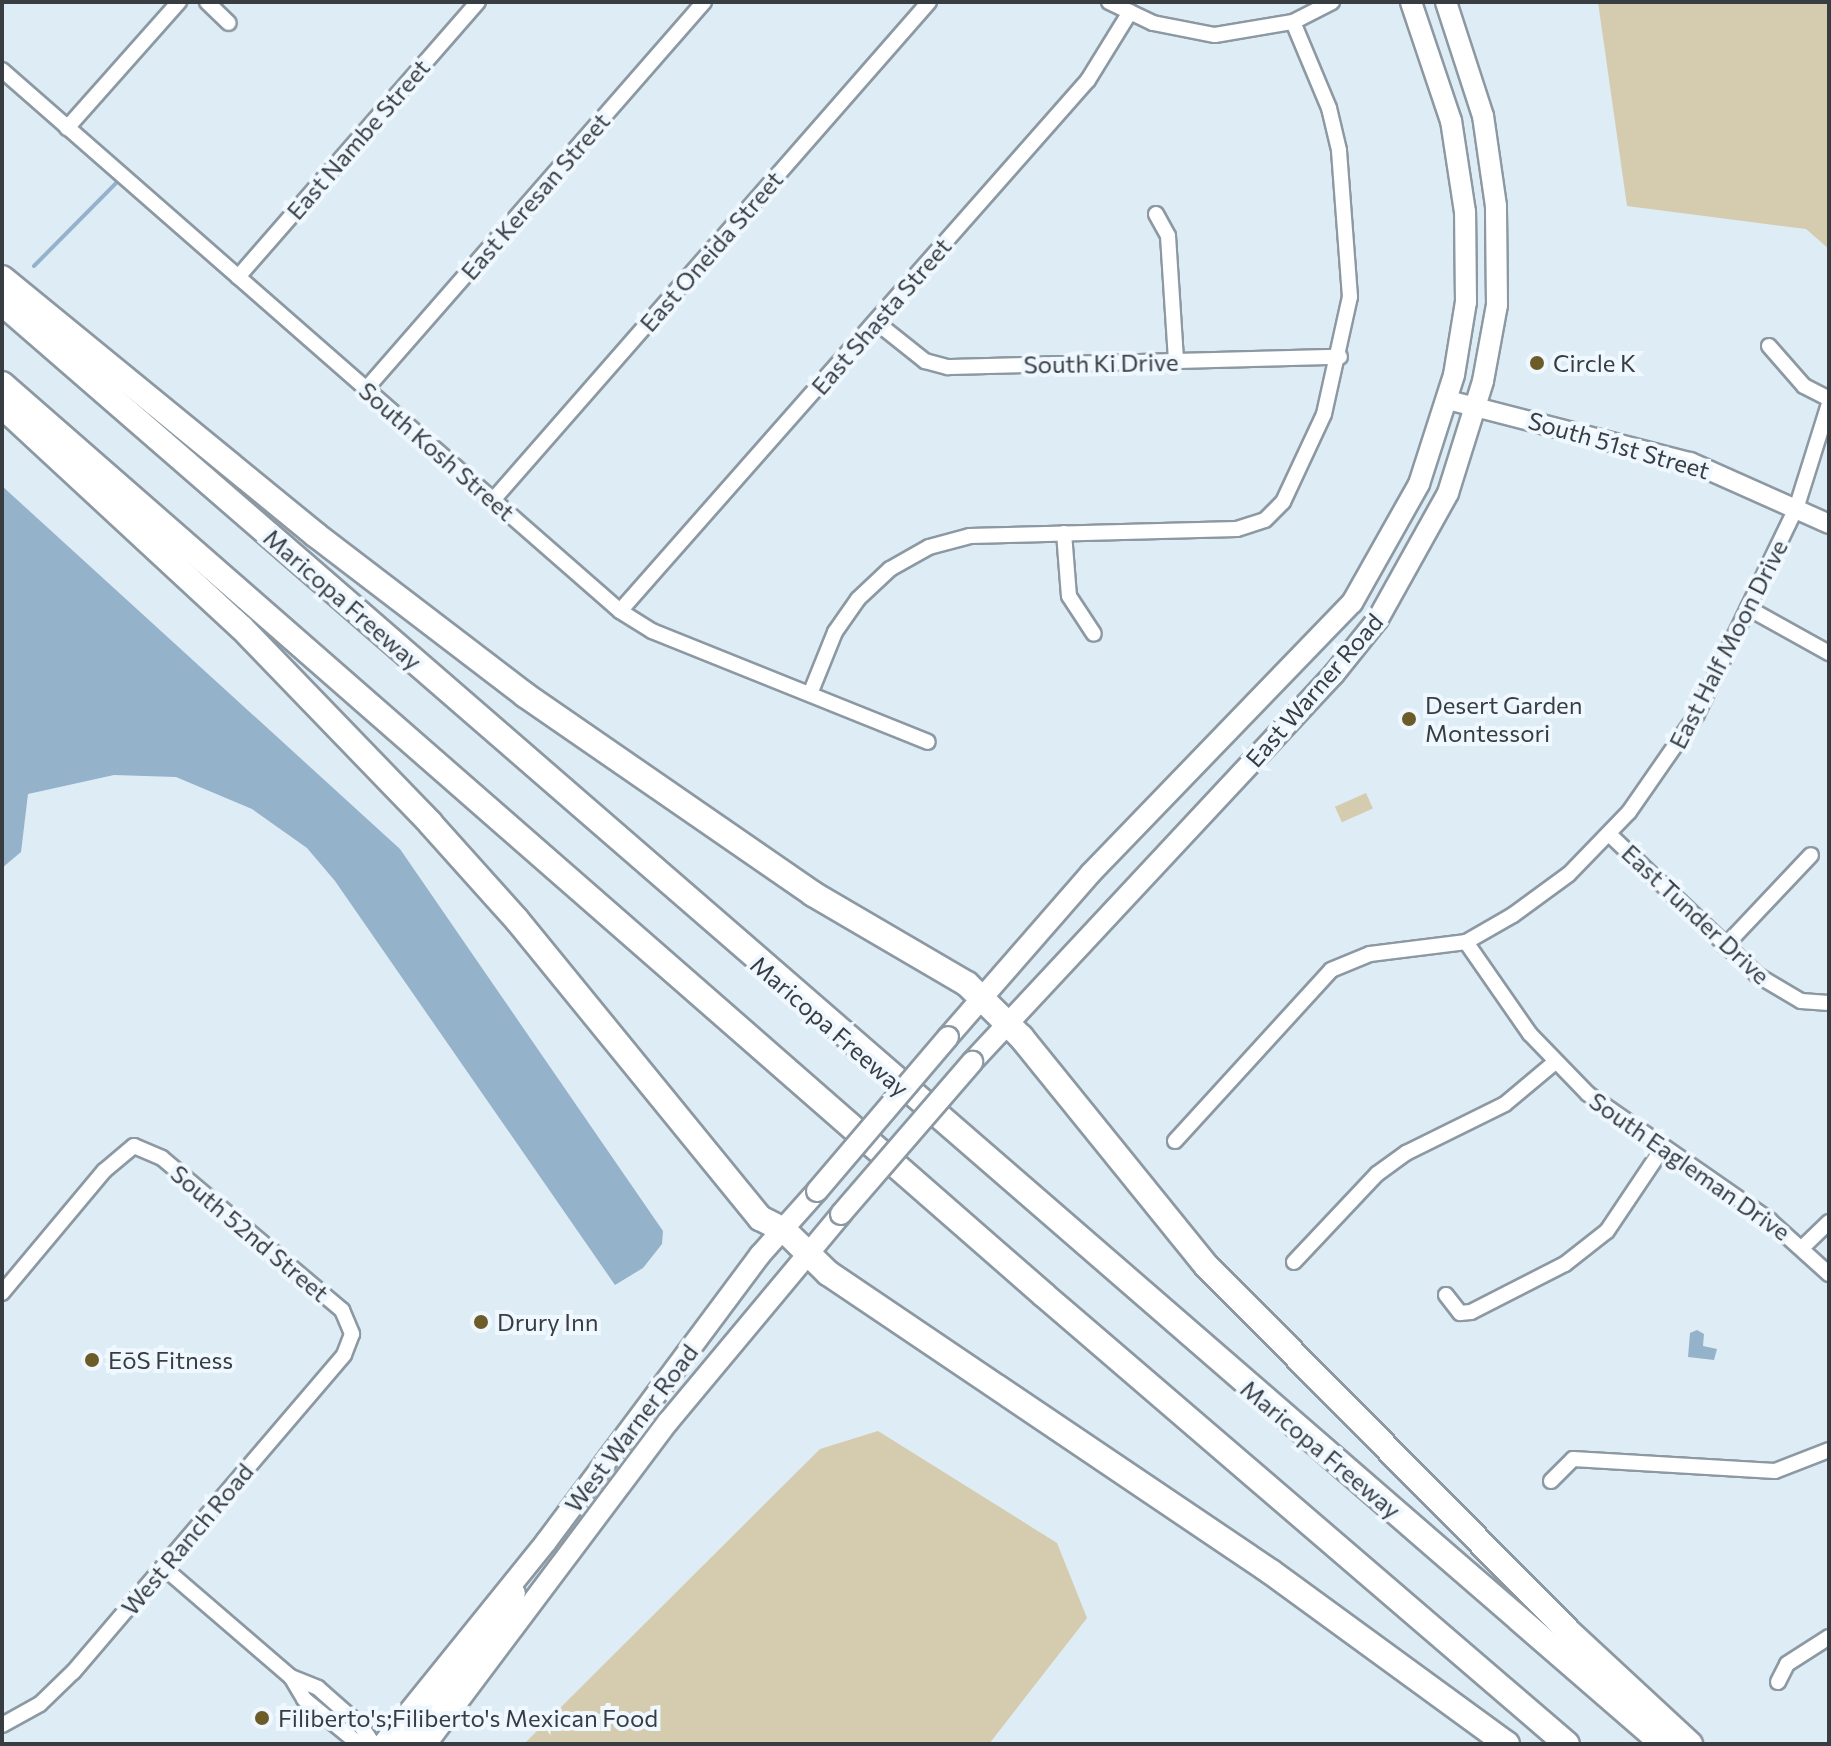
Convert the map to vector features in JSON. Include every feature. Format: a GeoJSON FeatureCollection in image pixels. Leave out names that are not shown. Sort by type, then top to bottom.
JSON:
{"type":"FeatureCollection","features":[{"type":"Feature","properties":{"kind":"highway"},"geometry":{"type":"LineString","coordinates":[[2,278],[316,535],[525,695],[731,839],[982,997],[1008,1022],[1204,1263],[1569,1632],[1690,1744]]}},
{"type":"Feature","properties":{"kind":"highway","name":"Maricopa Freeway"},"geometry":{"type":"LineString","coordinates":[[2,303],[1663,1744]]}},
{"type":"Feature","properties":{"kind":"highway"},"geometry":{"type":"LineString","coordinates":[[2,384],[1044,1295],[1567,1744]]}},
{"type":"Feature","properties":{"kind":"highway"},"geometry":{"type":"LineString","coordinates":[[2,406],[242,628],[430,823],[517,920],[760,1218],[784,1230],[828,1273],[1271,1572],[1507,1744]]}},
{"type":"Feature","properties":{"kind":"main road","name":"East Warner Road"},"geometry":{"type":"LineString","coordinates":[[882,1114],[1090,874],[1332,626],[1393,536],[1419,484],[1448,400],[1466,302],[1465,212],[1451,121],[1411,2]]}},
{"type":"Feature","properties":{"kind":"main road","name":"East Warner Road"},"geometry":{"type":"LineString","coordinates":[[910,1134],[1008,1022],[1357,645],[1421,549],[1448,493],[1477,407],[1497,305],[1496,206],[1483,116],[1446,2]]}},
{"type":"Feature","properties":{"kind":"main road"},"geometry":{"type":"LineString","coordinates":[[1332,626],[1357,645]]}},
{"type":"Feature","properties":{"kind":"main road","name":"West Warner Road"},"geometry":{"type":"LineString","coordinates":[[383,1744],[513,1586],[760,1255],[882,1114]]}},
{"type":"Feature","properties":{"kind":"main road","name":"West Warner Road"},"geometry":{"type":"LineString","coordinates":[[426,1744],[668,1422],[910,1134]]}},
{"type":"Feature","properties":{"kind":"main road"},"geometry":{"type":"LineString","coordinates":[[405,1744],[504,1620],[515,1602],[513,1586]]}},
{"type":"Feature","properties":{"kind":"street"},"geometry":{"type":"LineString","coordinates":[[67,128],[179,2]]}},
{"type":"Feature","properties":{"kind":"street"},"geometry":{"type":"LineString","coordinates":[[207,2],[229,23]]}},
{"type":"Feature","properties":{"kind":"street","name":"East Nambe Street"},"geometry":{"type":"LineString","coordinates":[[238,277],[478,2]]}},
{"type":"Feature","properties":{"kind":"street","name":"East Keresan Street"},"geometry":{"type":"LineString","coordinates":[[366,389],[704,2]]}},
{"type":"Feature","properties":{"kind":"street","name":"East Oneida Street"},"geometry":{"type":"LineString","coordinates":[[493,500],[929,2]]}},
{"type":"Feature","properties":{"kind":"street"},"geometry":{"type":"LineString","coordinates":[[1109,2],[1188,33],[1215,35],[1293,22],[1332,2]]}},
{"type":"Feature","properties":{"kind":"street","name":"East Shasta Street"},"geometry":{"type":"LineString","coordinates":[[620,611],[1088,80],[1130,12]]}},
{"type":"Feature","properties":{"kind":"street"},"geometry":{"type":"LineString","coordinates":[[810,694],[835,632],[858,599],[890,569],[929,547],[970,536],[1237,529],[1265,520],[1283,502],[1307,454],[1340,357],[1350,297],[1346,195],[1329,108],[1293,22]]}},
{"type":"Feature","properties":{"kind":"street","name":"South Kosh Street"},"geometry":{"type":"LineString","coordinates":[[2,70],[620,611],[652,631],[928,742]]}},
{"type":"Feature","properties":{"kind":"street"},"geometry":{"type":"LineString","coordinates":[[1156,214],[1168,236],[1176,361]]}},
{"type":"Feature","properties":{"kind":"street","name":"South Ki Drive"},"geometry":{"type":"LineString","coordinates":[[876,322],[925,361],[948,367],[1340,357]]}},
{"type":"Feature","properties":{"kind":"street"},"geometry":{"type":"LineString","coordinates":[[1769,346],[1804,386],[1829,402]]}},
{"type":"Feature","properties":{"kind":"street","name":"South 51st Street"},"geometry":{"type":"LineString","coordinates":[[1448,400],[1667,454],[1797,506],[1829,524]]}},
{"type":"Feature","properties":{"kind":"street","name":"East Half Moon Drive"},"geometry":{"type":"LineString","coordinates":[[1175,1141],[1331,970],[1370,954],[1466,942],[1534,900],[1609,834],[1680,745],[1797,506],[1829,402]]}},
{"type":"Feature","properties":{"kind":"street"},"geometry":{"type":"LineString","coordinates":[[1064,533],[1069,596],[1094,634]]}},
{"type":"Feature","properties":{"kind":"street"},"geometry":{"type":"LineString","coordinates":[[1748,608],[1829,653]]}},
{"type":"Feature","properties":{"kind":"street","name":"East Tunder Drive"},"geometry":{"type":"LineString","coordinates":[[1609,834],[1725,946],[1783,993],[1829,1003]]}},
{"type":"Feature","properties":{"kind":"street"},"geometry":{"type":"LineString","coordinates":[[1725,946],[1811,855]]}},
{"type":"Feature","properties":{"kind":"street","name":"South Eagleman Drive"},"geometry":{"type":"LineString","coordinates":[[1466,942],[1554,1063],[1662,1149],[1803,1247],[1829,1274]]}},
{"type":"Feature","properties":{"kind":"street"},"geometry":{"type":"LineString","coordinates":[[1294,1262],[1377,1174],[1406,1153],[1505,1104],[1554,1063]]}},
{"type":"Feature","properties":{"kind":"street","name":"South 52nd Street"},"geometry":{"type":"LineString","coordinates":[[2,1293],[104,1171],[134,1146],[162,1158],[342,1310],[352,1334]]}},
{"type":"Feature","properties":{"kind":"street"},"geometry":{"type":"LineString","coordinates":[[1446,1295],[1460,1313],[1471,1312],[1565,1264],[1607,1231],[1662,1149]]}},
{"type":"Feature","properties":{"kind":"street"},"geometry":{"type":"LineString","coordinates":[[1803,1247],[1829,1222]]}},
{"type":"Feature","properties":{"kind":"street","name":"West Ranch Road"},"geometry":{"type":"LineString","coordinates":[[2,1725],[59,1687],[344,1355],[352,1334]]}},
{"type":"Feature","properties":{"kind":"street"},"geometry":{"type":"LineString","coordinates":[[1551,1481],[1573,1459],[1775,1471],[1829,1450]]}},
{"type":"Feature","properties":{"kind":"street"},"geometry":{"type":"LineString","coordinates":[[163,1567],[291,1677],[318,1688],[361,1726],[373,1744]]}},
{"type":"Feature","properties":{"kind":"street"},"geometry":{"type":"LineString","coordinates":[[1778,1682],[1787,1664],[1829,1637]]}},
{"type":"Feature","properties":{"kind":"street"},"geometry":{"type":"LineString","coordinates":[[291,1677],[304,1699],[359,1744]]}},
{"type":"Feature","properties":{"kind":"shaded area"},"geometry":{"type":"Polygon","coordinates":[[[1598,2],[1829,2],[1829,249],[1806,229],[1627,206],[1598,2]]]}},
{"type":"Feature","properties":{"kind":"shaded area"},"geometry":{"type":"Polygon","coordinates":[[[1366,793],[1373,809],[1342,822],[1335,807],[1366,793]]]}},
{"type":"Feature","properties":{"kind":"shaded area"},"geometry":{"type":"Polygon","coordinates":[[[878,1431],[1057,1543],[1087,1618],[989,1744],[524,1744],[820,1449],[878,1431]]]}},
{"type":"Feature","properties":{"kind":"water"},"geometry":{"type":"Polygon","coordinates":[[[2,486],[400,849],[663,1231],[662,1244],[643,1268],[615,1285],[335,881],[307,848],[252,809],[176,777],[114,775],[28,794],[21,852],[2,868],[2,486]]]}},
{"type":"Feature","properties":{"kind":"water"},"geometry":{"type":"Polygon","coordinates":[[[1697,1330],[1704,1334],[1703,1346],[1717,1349],[1714,1360],[1688,1357],[1690,1333],[1697,1330]]]}},
{"type":"Feature","properties":{"kind":"waterway"},"geometry":{"type":"LineString","coordinates":[[34,266],[121,178]]}},
{"type":"Feature","properties":{"kind":"place","name":"Circle K"},"geometry":{"type":"Point","coordinates":[1537,363]}},
{"type":"Feature","properties":{"kind":"place","name":"Desert Garden Montessori"},"geometry":{"type":"Point","coordinates":[1409,719]}},
{"type":"Feature","properties":{"kind":"place","name":"Drury Inn"},"geometry":{"type":"Point","coordinates":[481,1322]}},
{"type":"Feature","properties":{"kind":"place","name":"EōS Fitness"},"geometry":{"type":"Point","coordinates":[92,1360]}},
{"type":"Feature","properties":{"kind":"place","name":"Filiberto's;Filiberto's Mexican Food"},"geometry":{"type":"Point","coordinates":[262,1718]}}]}
